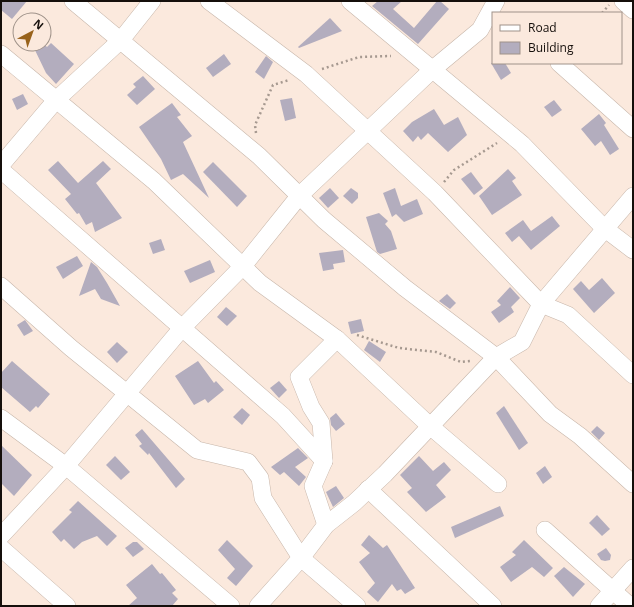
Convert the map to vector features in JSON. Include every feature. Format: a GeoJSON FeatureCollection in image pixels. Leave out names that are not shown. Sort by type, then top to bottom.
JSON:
{"type":"FeatureCollection","features":[{"type":"Feature","properties":{"kind":"street"},"geometry":{"type":"LineString","coordinates":[[73,1],[259,156],[324,220],[399,283],[496,357],[550,414],[580,436],[633,484]]}},
{"type":"Feature","properties":{"kind":"street"},"geometry":{"type":"LineString","coordinates":[[1,165],[56,100],[121,40],[152,1]]}},
{"type":"Feature","properties":{"kind":"street"},"geometry":{"type":"LineString","coordinates":[[209,1],[306,74],[435,194],[541,304],[568,315],[633,375]]}},
{"type":"Feature","properties":{"kind":"street"},"geometry":{"type":"LineString","coordinates":[[350,1],[522,144],[604,228],[633,250]]}},
{"type":"Feature","properties":{"kind":"street"},"geometry":{"type":"LineString","coordinates":[[623,1],[633,10]]}},
{"type":"Feature","properties":{"kind":"street"},"geometry":{"type":"LineString","coordinates":[[1,536],[66,466],[182,328],[243,266],[300,195],[433,69],[480,30],[494,5]]}},
{"type":"Feature","properties":{"kind":"street"},"geometry":{"type":"LineString","coordinates":[[1,54],[154,181],[260,283],[337,338],[430,426],[498,484]]}},
{"type":"Feature","properties":{"kind":"street"},"geometry":{"type":"LineString","coordinates":[[560,64],[633,129]]}},
{"type":"Feature","properties":{"kind":"street"},"geometry":{"type":"LineString","coordinates":[[1,170],[284,416],[324,461]]}},
{"type":"Feature","properties":{"kind":"street"},"geometry":{"type":"LineString","coordinates":[[258,606],[301,558],[326,525],[368,489],[496,357],[522,342],[541,304],[604,228],[633,196]]}},
{"type":"Feature","properties":{"kind":"street"},"geometry":{"type":"LineString","coordinates":[[1,286],[71,348],[128,392],[197,450],[248,462],[260,478],[263,498],[301,558],[357,606]]}},
{"type":"Feature","properties":{"kind":"street"},"geometry":{"type":"LineString","coordinates":[[326,525],[313,486],[324,461],[321,423],[311,406],[299,377],[337,338]]}},
{"type":"Feature","properties":{"kind":"street"},"geometry":{"type":"LineString","coordinates":[[1,418],[66,466],[231,606]]}},
{"type":"Feature","properties":{"kind":"street"},"geometry":{"type":"LineString","coordinates":[[368,489],[493,606]]}},
{"type":"Feature","properties":{"kind":"street"},"geometry":{"type":"LineString","coordinates":[[545,530],[630,606]]}},
{"type":"Feature","properties":{"kind":"street"},"geometry":{"type":"LineString","coordinates":[[1,548],[67,606]]}},
{"type":"Feature","properties":{"kind":"street"},"geometry":{"type":"LineString","coordinates":[[599,606],[633,568]]}},
{"type":"Feature","properties":{"kind":"path"},"geometry":{"type":"LineString","coordinates":[[603,12],[612,1]]}},
{"type":"Feature","properties":{"kind":"path"},"geometry":{"type":"LineString","coordinates":[[435,194],[454,170],[496,143],[522,144]]}},
{"type":"Feature","properties":{"kind":"path"},"geometry":{"type":"LineString","coordinates":[[337,338],[357,335],[399,348],[436,352],[461,362],[496,357]]}},
{"type":"Feature","properties":{"kind":"building"},"geometry":{"type":"Polygon","coordinates":[[[1,1],[27,1],[18,12],[12,12],[12,19],[1,10],[1,1]]]}},
{"type":"Feature","properties":{"kind":"building"},"geometry":{"type":"Polygon","coordinates":[[[378,1],[402,1],[393,9],[414,28],[437,1],[440,1],[449,9],[418,44],[372,6],[378,1]]]}},
{"type":"Feature","properties":{"kind":"building"},"geometry":{"type":"Polygon","coordinates":[[[330,18],[342,31],[299,48],[298,47],[330,18]]]}},
{"type":"Feature","properties":{"kind":"building"},"geometry":{"type":"Polygon","coordinates":[[[52,44],[74,64],[56,84],[46,73],[36,52],[52,52],[52,44]]]}},
{"type":"Feature","properties":{"kind":"building"},"geometry":{"type":"Polygon","coordinates":[[[224,54],[231,64],[213,77],[206,68],[224,54]]]}},
{"type":"Feature","properties":{"kind":"building"},"geometry":{"type":"Polygon","coordinates":[[[266,56],[273,62],[264,79],[255,72],[266,56]]]}},
{"type":"Feature","properties":{"kind":"building"},"geometry":{"type":"Polygon","coordinates":[[[491,63],[506,64],[511,73],[501,80],[491,63]]]}},
{"type":"Feature","properties":{"kind":"building"},"geometry":{"type":"Polygon","coordinates":[[[143,76],[155,89],[137,105],[127,95],[136,87],[133,84],[143,76]]]}},
{"type":"Feature","properties":{"kind":"building"},"geometry":{"type":"Polygon","coordinates":[[[23,94],[28,104],[17,110],[12,99],[23,94]]]}},
{"type":"Feature","properties":{"kind":"building"},"geometry":{"type":"Polygon","coordinates":[[[292,98],[296,118],[285,121],[280,100],[292,98]]]}},
{"type":"Feature","properties":{"kind":"building"},"geometry":{"type":"Polygon","coordinates":[[[554,100],[562,110],[552,117],[544,107],[554,100]]]}},
{"type":"Feature","properties":{"kind":"building"},"geometry":{"type":"Polygon","coordinates":[[[172,103],[181,115],[177,117],[192,136],[183,142],[209,198],[183,174],[171,180],[161,159],[139,127],[172,103]]]}},
{"type":"Feature","properties":{"kind":"building"},"geometry":{"type":"Polygon","coordinates":[[[434,109],[444,125],[458,117],[467,135],[448,152],[428,133],[421,140],[418,136],[413,142],[403,131],[412,122],[434,109]]]}},
{"type":"Feature","properties":{"kind":"building"},"geometry":{"type":"Polygon","coordinates":[[[599,114],[606,123],[604,125],[619,149],[610,155],[601,141],[595,146],[581,129],[599,114]]]}},
{"type":"Feature","properties":{"kind":"building"},"geometry":{"type":"Polygon","coordinates":[[[58,161],[78,183],[103,161],[111,169],[96,183],[122,218],[95,232],[92,222],[86,225],[79,213],[77,214],[65,199],[71,194],[48,170],[58,161]]]}},
{"type":"Feature","properties":{"kind":"building"},"geometry":{"type":"Polygon","coordinates":[[[213,162],[247,196],[237,207],[203,172],[213,162]]]}},
{"type":"Feature","properties":{"kind":"building"},"geometry":{"type":"Polygon","coordinates":[[[508,169],[516,178],[512,181],[522,195],[492,215],[479,196],[508,169]]]}},
{"type":"Feature","properties":{"kind":"building"},"geometry":{"type":"Polygon","coordinates":[[[471,172],[483,188],[474,195],[461,179],[471,172]]]}},
{"type":"Feature","properties":{"kind":"building"},"geometry":{"type":"Polygon","coordinates":[[[330,188],[339,198],[328,208],[319,198],[330,188]]]}},
{"type":"Feature","properties":{"kind":"building"},"geometry":{"type":"Polygon","coordinates":[[[351,188],[358,193],[358,198],[352,204],[343,196],[351,188]]]}},
{"type":"Feature","properties":{"kind":"building"},"geometry":{"type":"Polygon","coordinates":[[[395,188],[401,206],[417,199],[423,214],[404,222],[396,214],[392,217],[383,193],[395,188]]]}},
{"type":"Feature","properties":{"kind":"building"},"geometry":{"type":"Polygon","coordinates":[[[379,213],[388,221],[385,224],[391,231],[397,249],[380,254],[377,252],[366,217],[379,213]]]}},
{"type":"Feature","properties":{"kind":"building"},"geometry":{"type":"Polygon","coordinates":[[[552,216],[560,226],[531,250],[519,236],[512,242],[505,233],[523,220],[531,231],[552,216]]]}},
{"type":"Feature","properties":{"kind":"building"},"geometry":{"type":"Polygon","coordinates":[[[161,239],[165,250],[153,254],[149,243],[161,239]]]}},
{"type":"Feature","properties":{"kind":"building"},"geometry":{"type":"Polygon","coordinates":[[[343,250],[345,262],[333,264],[334,269],[323,271],[319,253],[343,250]]]}},
{"type":"Feature","properties":{"kind":"building"},"geometry":{"type":"Polygon","coordinates":[[[77,256],[83,266],[63,279],[56,267],[77,256]]]}},
{"type":"Feature","properties":{"kind":"building"},"geometry":{"type":"Polygon","coordinates":[[[210,260],[215,272],[190,283],[184,271],[210,260]]]}},
{"type":"Feature","properties":{"kind":"building"},"geometry":{"type":"Polygon","coordinates":[[[91,262],[97,267],[120,306],[101,299],[95,289],[79,296],[91,262]]]}},
{"type":"Feature","properties":{"kind":"building"},"geometry":{"type":"Polygon","coordinates":[[[602,278],[615,293],[594,313],[573,289],[581,281],[589,290],[602,278]]]}},
{"type":"Feature","properties":{"kind":"building"},"geometry":{"type":"Polygon","coordinates":[[[510,287],[520,298],[511,307],[514,312],[499,323],[491,312],[501,305],[497,301],[510,287]]]}},
{"type":"Feature","properties":{"kind":"building"},"geometry":{"type":"Polygon","coordinates":[[[447,294],[456,303],[450,309],[439,301],[447,294]]]}},
{"type":"Feature","properties":{"kind":"building"},"geometry":{"type":"Polygon","coordinates":[[[226,307],[237,316],[227,326],[217,317],[226,307]]]}},
{"type":"Feature","properties":{"kind":"building"},"geometry":{"type":"Polygon","coordinates":[[[361,319],[364,331],[351,334],[348,322],[361,319]]]}},
{"type":"Feature","properties":{"kind":"building"},"geometry":{"type":"Polygon","coordinates":[[[25,320],[33,331],[24,336],[17,325],[25,320]]]}},
{"type":"Feature","properties":{"kind":"building"},"geometry":{"type":"Polygon","coordinates":[[[369,341],[386,352],[380,362],[364,350],[369,341]]]}},
{"type":"Feature","properties":{"kind":"building"},"geometry":{"type":"Polygon","coordinates":[[[117,342],[128,352],[117,363],[107,352],[117,342]]]}},
{"type":"Feature","properties":{"kind":"building"},"geometry":{"type":"Polygon","coordinates":[[[12,361],[50,394],[38,408],[36,406],[30,412],[1,387],[1,373],[12,361]]]}},
{"type":"Feature","properties":{"kind":"building"},"geometry":{"type":"Polygon","coordinates":[[[198,361],[214,383],[216,381],[224,390],[208,403],[205,399],[194,405],[175,376],[198,361]]]}},
{"type":"Feature","properties":{"kind":"building"},"geometry":{"type":"Polygon","coordinates":[[[279,381],[287,390],[279,398],[270,388],[279,381]]]}},
{"type":"Feature","properties":{"kind":"building"},"geometry":{"type":"Polygon","coordinates":[[[504,406],[528,443],[519,450],[496,413],[504,406]]]}},
{"type":"Feature","properties":{"kind":"building"},"geometry":{"type":"Polygon","coordinates":[[[242,408],[250,415],[242,425],[233,417],[242,408]]]}},
{"type":"Feature","properties":{"kind":"building"},"geometry":{"type":"Polygon","coordinates":[[[336,413],[345,424],[336,431],[331,425],[330,418],[336,413]]]}},
{"type":"Feature","properties":{"kind":"building"},"geometry":{"type":"Polygon","coordinates":[[[597,426],[605,433],[599,440],[591,432],[597,426]]]}},
{"type":"Feature","properties":{"kind":"building"},"geometry":{"type":"Polygon","coordinates":[[[142,429],[185,479],[176,488],[149,453],[148,455],[139,446],[142,444],[135,435],[142,429]]]}},
{"type":"Feature","properties":{"kind":"building"},"geometry":{"type":"Polygon","coordinates":[[[1,445],[32,475],[14,496],[1,483],[1,445]]]}},
{"type":"Feature","properties":{"kind":"building"},"geometry":{"type":"Polygon","coordinates":[[[298,448],[308,458],[295,467],[306,477],[299,486],[284,472],[280,475],[271,467],[298,448]]]}},
{"type":"Feature","properties":{"kind":"building"},"geometry":{"type":"Polygon","coordinates":[[[115,456],[130,472],[121,480],[106,465],[115,456]]]}},
{"type":"Feature","properties":{"kind":"building"},"geometry":{"type":"Polygon","coordinates":[[[419,456],[433,471],[444,462],[451,470],[436,485],[446,497],[426,512],[407,492],[412,488],[400,475],[419,456]]]}},
{"type":"Feature","properties":{"kind":"building"},"geometry":{"type":"Polygon","coordinates":[[[545,466],[552,477],[543,484],[536,473],[545,466]]]}},
{"type":"Feature","properties":{"kind":"building"},"geometry":{"type":"Polygon","coordinates":[[[336,486],[344,498],[333,507],[326,492],[336,486]]]}},
{"type":"Feature","properties":{"kind":"building"},"geometry":{"type":"Polygon","coordinates":[[[78,501],[117,536],[107,546],[97,536],[82,542],[74,549],[64,539],[61,542],[52,532],[72,512],[69,510],[78,501]]]}},
{"type":"Feature","properties":{"kind":"building"},"geometry":{"type":"Polygon","coordinates":[[[500,506],[504,516],[455,538],[451,527],[500,506]]]}},
{"type":"Feature","properties":{"kind":"building"},"geometry":{"type":"Polygon","coordinates":[[[597,515],[610,529],[602,536],[589,523],[597,515]]]}},
{"type":"Feature","properties":{"kind":"building"},"geometry":{"type":"Polygon","coordinates":[[[369,535],[383,548],[387,545],[415,588],[405,594],[401,589],[397,591],[392,584],[378,602],[367,592],[375,583],[359,562],[370,553],[361,545],[369,535]]]}},
{"type":"Feature","properties":{"kind":"building"},"geometry":{"type":"Polygon","coordinates":[[[227,540],[253,566],[236,586],[227,578],[235,569],[218,550],[227,540]]]}},
{"type":"Feature","properties":{"kind":"building"},"geometry":{"type":"Polygon","coordinates":[[[524,540],[553,568],[544,577],[532,567],[511,582],[500,567],[516,555],[512,552],[524,540]]]}},
{"type":"Feature","properties":{"kind":"building"},"geometry":{"type":"Polygon","coordinates":[[[133,542],[137,542],[144,549],[133,557],[125,548],[133,542]]]}},
{"type":"Feature","properties":{"kind":"building"},"geometry":{"type":"Polygon","coordinates":[[[606,548],[611,555],[610,560],[605,561],[601,560],[597,554],[606,548]]]}},
{"type":"Feature","properties":{"kind":"building"},"geometry":{"type":"Polygon","coordinates":[[[152,564],[160,574],[162,573],[176,590],[172,593],[178,599],[172,606],[128,606],[137,598],[126,585],[152,564]]]}},
{"type":"Feature","properties":{"kind":"building"},"geometry":{"type":"Polygon","coordinates":[[[564,567],[585,584],[573,597],[554,576],[564,567]]]}}]}
